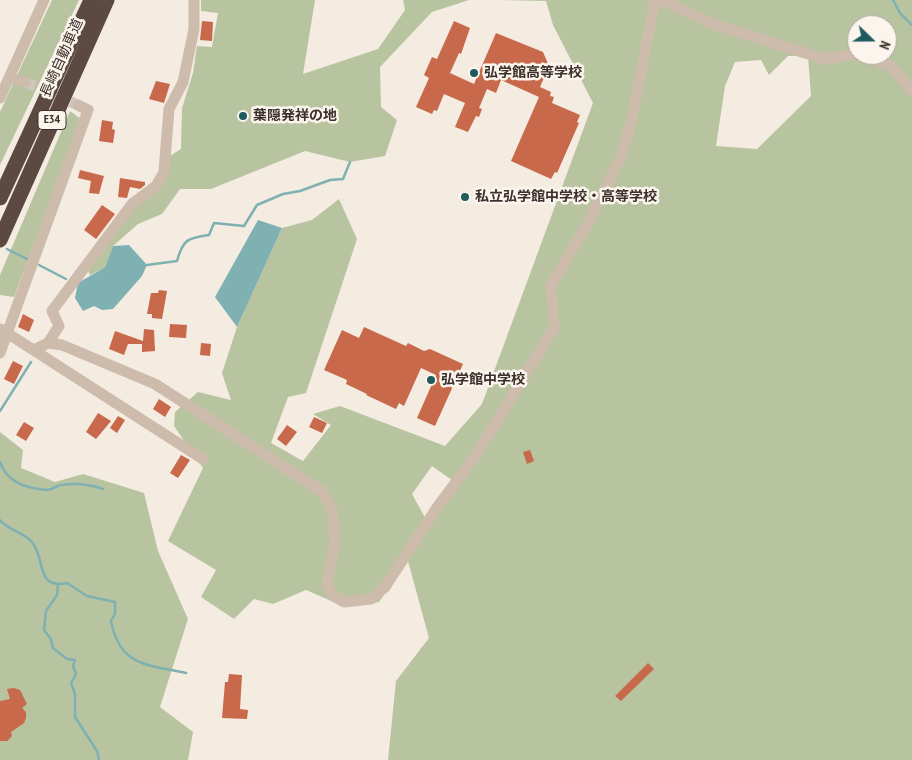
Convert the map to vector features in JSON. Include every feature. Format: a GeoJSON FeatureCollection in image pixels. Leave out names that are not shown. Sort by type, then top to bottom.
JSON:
{"type":"FeatureCollection","features":[{"type":"Feature","properties":{"kind":"highway","name":"長崎自動車道"},"geometry":{"type":"LineString","coordinates":[[0,198],[91,0]]}},
{"type":"Feature","properties":{"kind":"highway","name":"長崎自動車道"},"geometry":{"type":"LineString","coordinates":[[0,240],[107,0]]}},
{"type":"Feature","properties":{"kind":"street"},"geometry":{"type":"LineString","coordinates":[[0,98],[44,0]]}},
{"type":"Feature","properties":{"kind":"street"},"geometry":{"type":"LineString","coordinates":[[34,350],[48,343],[59,326],[52,311],[132,204],[156,186],[164,172],[169,109],[183,82],[194,29],[194,0]]}},
{"type":"Feature","properties":{"kind":"street"},"geometry":{"type":"LineString","coordinates":[[48,343],[62,345],[155,384],[323,492],[332,509],[334,533],[327,585],[332,595],[344,602],[371,599],[385,587],[438,506],[474,458],[554,328],[550,285],[585,228],[620,158],[631,123],[655,0]]}},
{"type":"Feature","properties":{"kind":"street"},"geometry":{"type":"LineString","coordinates":[[662,0],[713,24],[824,59],[847,56]]}},
{"type":"Feature","properties":{"kind":"street"},"geometry":{"type":"LineString","coordinates":[[888,65],[912,91]]}},
{"type":"Feature","properties":{"kind":"street"},"geometry":{"type":"LineString","coordinates":[[10,78],[24,82]]}},
{"type":"Feature","properties":{"kind":"street"},"geometry":{"type":"LineString","coordinates":[[0,353],[3,330],[88,110],[78,105]]}},
{"type":"Feature","properties":{"kind":"street"},"geometry":{"type":"LineString","coordinates":[[3,330],[203,459]]}},
{"type":"Feature","properties":{"kind":"green space"},"geometry":{"type":"Polygon","coordinates":[[[52,0],[79,0],[0,165],[0,112],[52,0]]]}},
{"type":"Feature","properties":{"kind":"green space"},"geometry":{"type":"Polygon","coordinates":[[[201,0],[315,0],[303,74],[378,49],[405,10],[403,0],[469,0],[432,12],[380,67],[381,107],[397,120],[385,156],[350,162],[305,151],[211,189],[180,189],[162,214],[138,224],[113,246],[105,267],[90,275],[86,265],[132,204],[156,186],[165,159],[181,149],[182,108],[193,73],[197,46],[212,47],[218,13],[201,11],[201,0]]]}},
{"type":"Feature","properties":{"kind":"green space"},"geometry":{"type":"Polygon","coordinates":[[[497,0],[912,0],[912,760],[388,760],[396,681],[429,638],[408,561],[379,602],[345,607],[306,590],[273,604],[254,599],[234,619],[201,597],[216,570],[168,541],[203,468],[174,426],[175,412],[198,392],[231,400],[222,373],[237,327],[282,228],[312,220],[339,199],[357,239],[306,393],[288,397],[271,443],[303,461],[331,425],[313,414],[340,406],[445,446],[482,404],[593,103],[553,25],[546,1],[497,0]],[[788,56],[769,75],[761,60],[735,62],[725,86],[716,146],[757,149],[811,96],[808,56],[788,56]],[[432,466],[412,494],[429,525],[459,485],[432,466]]]}},
{"type":"Feature","properties":{"kind":"green space"},"geometry":{"type":"Polygon","coordinates":[[[70,111],[81,119],[14,297],[0,295],[0,275],[70,111]]]}},
{"type":"Feature","properties":{"kind":"green space"},"geometry":{"type":"Polygon","coordinates":[[[0,432],[23,450],[21,468],[55,482],[83,474],[144,493],[158,551],[188,619],[160,707],[193,732],[188,760],[0,760],[0,432]]]}},
{"type":"Feature","properties":{"kind":"water"},"geometry":{"type":"Polygon","coordinates":[[[258,220],[282,228],[237,327],[215,297],[258,220]]]}},
{"type":"Feature","properties":{"kind":"water"},"geometry":{"type":"Polygon","coordinates":[[[129,245],[147,265],[142,276],[113,309],[102,310],[94,306],[83,311],[75,298],[78,283],[105,267],[113,246],[129,245]]]}},
{"type":"Feature","properties":{"kind":"building"},"geometry":{"type":"Polygon","coordinates":[[[202,21],[213,22],[212,41],[200,40],[202,21]]]}},
{"type":"Feature","properties":{"kind":"building"},"geometry":{"type":"Polygon","coordinates":[[[454,21],[470,28],[461,54],[459,53],[450,73],[474,84],[496,33],[543,52],[549,66],[540,87],[551,92],[550,96],[554,97],[552,103],[580,115],[577,122],[579,123],[557,173],[555,172],[551,179],[511,161],[539,97],[501,80],[496,93],[487,89],[479,108],[482,109],[479,117],[476,116],[468,132],[455,127],[465,103],[444,94],[437,111],[434,110],[432,114],[416,107],[429,78],[424,75],[432,57],[437,59],[454,21]]]}},
{"type":"Feature","properties":{"kind":"building"},"geometry":{"type":"Polygon","coordinates":[[[156,81],[170,84],[164,103],[149,99],[156,81]]]}},
{"type":"Feature","properties":{"kind":"building"},"geometry":{"type":"Polygon","coordinates":[[[102,120],[113,122],[112,129],[115,130],[113,143],[99,141],[102,120]]]}},
{"type":"Feature","properties":{"kind":"building"},"geometry":{"type":"Polygon","coordinates":[[[80,170],[104,176],[99,194],[89,193],[91,181],[78,178],[80,170]]]}},
{"type":"Feature","properties":{"kind":"building"},"geometry":{"type":"Polygon","coordinates":[[[120,178],[145,182],[145,185],[140,189],[130,187],[127,198],[118,197],[120,178]]]}},
{"type":"Feature","properties":{"kind":"building"},"geometry":{"type":"Polygon","coordinates":[[[102,205],[115,214],[96,239],[84,230],[102,205]]]}},
{"type":"Feature","properties":{"kind":"building"},"geometry":{"type":"Polygon","coordinates":[[[159,290],[167,291],[162,319],[152,318],[152,314],[147,314],[151,293],[158,293],[159,290]]]}},
{"type":"Feature","properties":{"kind":"building"},"geometry":{"type":"Polygon","coordinates":[[[23,314],[34,320],[29,332],[18,327],[23,314]]]}},
{"type":"Feature","properties":{"kind":"building"},"geometry":{"type":"Polygon","coordinates":[[[170,324],[187,325],[186,338],[169,337],[170,324]]]}},
{"type":"Feature","properties":{"kind":"building"},"geometry":{"type":"Polygon","coordinates":[[[364,327],[406,346],[408,343],[424,351],[430,349],[463,364],[435,426],[417,418],[436,375],[421,368],[404,406],[399,403],[396,409],[346,384],[347,380],[324,370],[342,330],[359,338],[364,327]]]}},
{"type":"Feature","properties":{"kind":"building"},"geometry":{"type":"Polygon","coordinates":[[[144,329],[154,330],[155,351],[142,352],[142,344],[128,344],[124,355],[109,349],[115,331],[143,341],[144,329]]]}},
{"type":"Feature","properties":{"kind":"building"},"geometry":{"type":"Polygon","coordinates":[[[201,343],[211,344],[210,356],[200,355],[201,343]]]}},
{"type":"Feature","properties":{"kind":"building"},"geometry":{"type":"Polygon","coordinates":[[[13,361],[23,366],[14,384],[4,379],[13,361]]]}},
{"type":"Feature","properties":{"kind":"building"},"geometry":{"type":"Polygon","coordinates":[[[159,399],[171,407],[165,417],[153,409],[159,399]]]}},
{"type":"Feature","properties":{"kind":"building"},"geometry":{"type":"Polygon","coordinates":[[[98,413],[111,421],[96,439],[86,432],[98,413]]]}},
{"type":"Feature","properties":{"kind":"building"},"geometry":{"type":"Polygon","coordinates":[[[118,416],[125,420],[117,433],[110,428],[118,416]]]}},
{"type":"Feature","properties":{"kind":"building"},"geometry":{"type":"Polygon","coordinates":[[[314,417],[327,423],[322,433],[309,427],[314,417]]]}},
{"type":"Feature","properties":{"kind":"building"},"geometry":{"type":"Polygon","coordinates":[[[24,422],[34,428],[26,441],[16,435],[24,422]]]}},
{"type":"Feature","properties":{"kind":"building"},"geometry":{"type":"Polygon","coordinates":[[[287,425],[297,432],[286,446],[277,439],[287,425]]]}},
{"type":"Feature","properties":{"kind":"building"},"geometry":{"type":"Polygon","coordinates":[[[530,450],[534,461],[527,464],[523,452],[530,450]]]}},
{"type":"Feature","properties":{"kind":"building"},"geometry":{"type":"Polygon","coordinates":[[[181,455],[190,460],[178,478],[170,473],[181,455]]]}},
{"type":"Feature","properties":{"kind":"building"},"geometry":{"type":"Polygon","coordinates":[[[648,663],[654,669],[621,701],[615,696],[648,663]]]}},
{"type":"Feature","properties":{"kind":"building"},"geometry":{"type":"Polygon","coordinates":[[[229,674],[242,675],[240,709],[248,710],[247,719],[222,718],[225,682],[228,682],[229,674]]]}},
{"type":"Feature","properties":{"kind":"building"},"geometry":{"type":"Polygon","coordinates":[[[14,688],[20,690],[27,704],[22,708],[26,712],[26,718],[24,723],[11,732],[12,736],[7,741],[0,741],[0,701],[10,699],[7,689],[14,688]]]}},
{"type":"Feature","properties":{"kind":"waterway"},"geometry":{"type":"LineString","coordinates":[[893,0],[900,13],[912,25]]}},
{"type":"Feature","properties":{"kind":"waterway"},"geometry":{"type":"LineString","coordinates":[[147,265],[177,261],[184,244],[196,237],[209,235],[214,223],[244,226],[257,205],[283,194],[300,191],[330,180],[343,179],[350,162]]}},
{"type":"Feature","properties":{"kind":"waterway"},"geometry":{"type":"LineString","coordinates":[[7,249],[27,259]]}},
{"type":"Feature","properties":{"kind":"waterway"},"geometry":{"type":"LineString","coordinates":[[39,265],[66,279]]}},
{"type":"Feature","properties":{"kind":"waterway"},"geometry":{"type":"LineString","coordinates":[[0,411],[31,362]]}},
{"type":"Feature","properties":{"kind":"waterway"},"geometry":{"type":"LineString","coordinates":[[0,462],[12,480],[32,488],[47,490],[61,485],[77,484],[103,489]]}},
{"type":"Feature","properties":{"kind":"waterway"},"geometry":{"type":"LineString","coordinates":[[0,520],[32,542],[39,556],[43,571],[50,582],[57,584],[67,583],[87,596],[115,602],[115,614],[111,621],[115,636],[128,655],[148,665],[186,673]]}},
{"type":"Feature","properties":{"kind":"waterway"},"geometry":{"type":"LineString","coordinates":[[58,585],[57,595],[46,611],[44,630],[51,639],[53,648],[67,659],[75,660],[73,666],[76,674],[71,683],[75,694],[75,717],[97,751],[99,760]]}},
{"type":"Feature","properties":{"kind":"tunnel"},"geometry":{"type":"LineString","coordinates":[[25,82],[78,105]]}},
{"type":"Feature","properties":{"kind":"place","name":"弘学館高等学校"},"geometry":{"type":"Point","coordinates":[474,73]}},
{"type":"Feature","properties":{"kind":"place","name":"葉隠発祥の地"},"geometry":{"type":"Point","coordinates":[243,116]}},
{"type":"Feature","properties":{"kind":"place","name":"私立弘学館中学校・高等学校"},"geometry":{"type":"Point","coordinates":[465,197]}},
{"type":"Feature","properties":{"kind":"place","name":"弘学館中学校"},"geometry":{"type":"Point","coordinates":[431,380]}}]}
